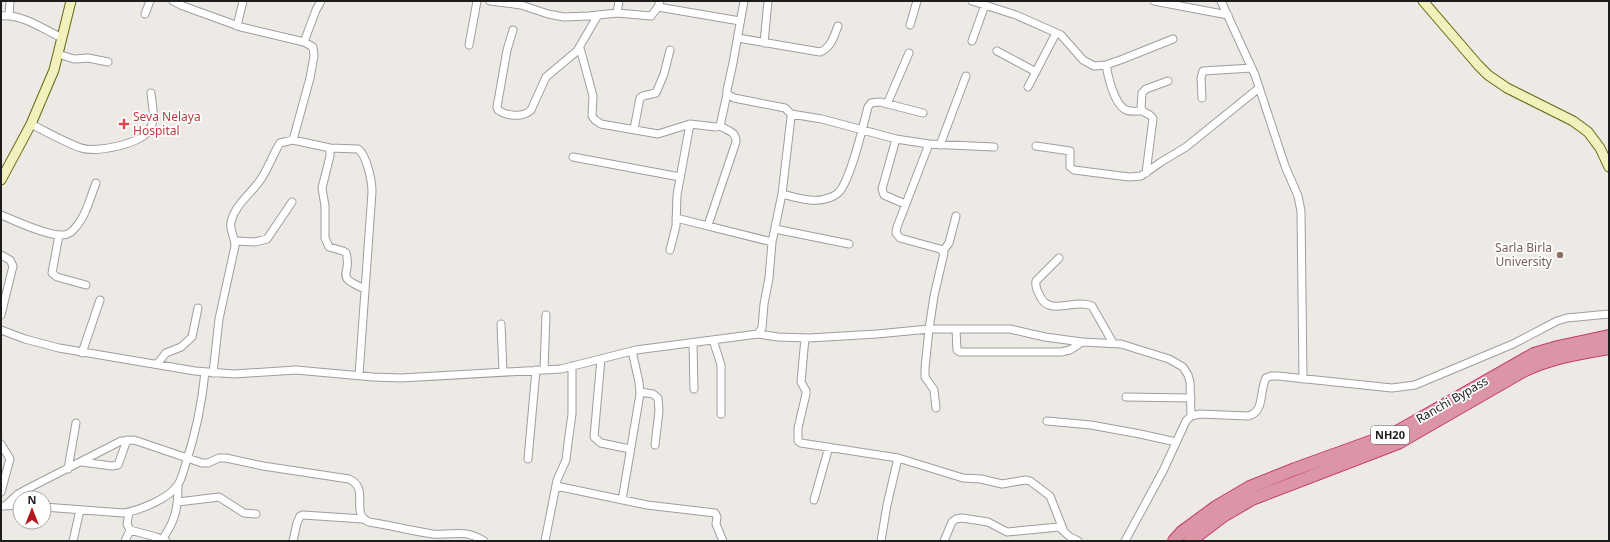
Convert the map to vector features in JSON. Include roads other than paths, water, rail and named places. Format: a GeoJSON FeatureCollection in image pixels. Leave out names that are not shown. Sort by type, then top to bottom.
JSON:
{"type":"FeatureCollection","features":[{"type":"Feature","properties":{"kind":"highway","name":"Ranchi Bypass"},"geometry":{"type":"LineString","coordinates":[[1174,541],[1182,532],[1216,507],[1250,487],[1395,433],[1534,354],[1558,347],[1609,336]]}},
{"type":"Feature","properties":{"kind":"highway","name":"Ranchi Bypass"},"geometry":{"type":"LineString","coordinates":[[1190,541],[1223,516],[1252,499],[1398,443],[1523,371],[1540,363],[1609,348]]}},
{"type":"Feature","properties":{"kind":"street"},"geometry":{"type":"LineString","coordinates":[[9,16],[10,1]]}},
{"type":"Feature","properties":{"kind":"street"},"geometry":{"type":"LineString","coordinates":[[1,180],[31,124],[47,88],[58,54],[71,1]]}},
{"type":"Feature","properties":{"kind":"street"},"geometry":{"type":"LineString","coordinates":[[145,14],[150,1]]}},
{"type":"Feature","properties":{"kind":"street"},"geometry":{"type":"LineString","coordinates":[[173,1],[237,26],[304,42],[313,47],[314,56],[310,78],[293,140]]}},
{"type":"Feature","properties":{"kind":"street"},"geometry":{"type":"LineString","coordinates":[[237,26],[243,1]]}},
{"type":"Feature","properties":{"kind":"street"},"geometry":{"type":"LineString","coordinates":[[304,42],[321,1]]}},
{"type":"Feature","properties":{"kind":"street"},"geometry":{"type":"LineString","coordinates":[[469,45],[477,1]]}},
{"type":"Feature","properties":{"kind":"street"},"geometry":{"type":"LineString","coordinates":[[490,1],[520,3],[548,14],[564,17],[616,13],[651,16],[659,4],[740,22]]}},
{"type":"Feature","properties":{"kind":"street"},"geometry":{"type":"LineString","coordinates":[[616,13],[619,1]]}},
{"type":"Feature","properties":{"kind":"street"},"geometry":{"type":"LineString","coordinates":[[720,126],[728,94],[727,90],[744,1]]}},
{"type":"Feature","properties":{"kind":"street"},"geometry":{"type":"LineString","coordinates":[[764,43],[768,1]]}},
{"type":"Feature","properties":{"kind":"street"},"geometry":{"type":"LineString","coordinates":[[910,25],[917,1]]}},
{"type":"Feature","properties":{"kind":"street"},"geometry":{"type":"LineString","coordinates":[[972,1],[1016,15],[1056,33],[1066,39],[1083,60],[1094,66],[1106,65],[1123,60],[1173,40]]}},
{"type":"Feature","properties":{"kind":"street"},"geometry":{"type":"LineString","coordinates":[[1154,1],[1228,15]]}},
{"type":"Feature","properties":{"kind":"street"},"geometry":{"type":"LineString","coordinates":[[1221,1],[1252,68],[1285,166],[1298,196],[1301,211],[1303,379]]}},
{"type":"Feature","properties":{"kind":"street"},"geometry":{"type":"LineString","coordinates":[[1423,1],[1473,60],[1488,75],[1507,88],[1567,118],[1588,132],[1600,148],[1609,167]]}},
{"type":"Feature","properties":{"kind":"street"},"geometry":{"type":"LineString","coordinates":[[972,41],[985,5]]}},
{"type":"Feature","properties":{"kind":"street"},"geometry":{"type":"LineString","coordinates":[[513,30],[507,50],[497,107],[501,113],[515,115],[528,113],[534,104],[546,77],[580,48],[598,15]]}},
{"type":"Feature","properties":{"kind":"street"},"geometry":{"type":"LineString","coordinates":[[1,16],[9,16],[25,20],[62,38]]}},
{"type":"Feature","properties":{"kind":"street"},"geometry":{"type":"LineString","coordinates":[[738,38],[820,52],[829,46],[838,26]]}},
{"type":"Feature","properties":{"kind":"street"},"geometry":{"type":"LineString","coordinates":[[1028,87],[1056,33]]}},
{"type":"Feature","properties":{"kind":"street"},"geometry":{"type":"LineString","coordinates":[[580,48],[592,89],[592,116],[601,124],[658,134],[690,124],[716,127],[720,126],[734,133],[736,136],[736,142],[708,225]]}},
{"type":"Feature","properties":{"kind":"street"},"geometry":{"type":"LineString","coordinates":[[634,129],[640,98],[656,93],[664,74],[670,50]]}},
{"type":"Feature","properties":{"kind":"street"},"geometry":{"type":"LineString","coordinates":[[997,51],[1036,72]]}},
{"type":"Feature","properties":{"kind":"street"},"geometry":{"type":"LineString","coordinates":[[887,104],[909,53]]}},
{"type":"Feature","properties":{"kind":"street"},"geometry":{"type":"LineString","coordinates":[[58,54],[74,59],[88,58],[108,62]]}},
{"type":"Feature","properties":{"kind":"street"},"geometry":{"type":"LineString","coordinates":[[1106,65],[1111,87],[1122,106],[1130,111],[1142,111],[1151,115],[1153,119],[1146,173]]}},
{"type":"Feature","properties":{"kind":"street"},"geometry":{"type":"LineString","coordinates":[[1202,98],[1201,78],[1203,71],[1252,68]]}},
{"type":"Feature","properties":{"kind":"street"},"geometry":{"type":"LineString","coordinates":[[940,145],[966,76]]}},
{"type":"Feature","properties":{"kind":"street"},"geometry":{"type":"LineString","coordinates":[[1142,111],[1141,96],[1144,90],[1168,81]]}},
{"type":"Feature","properties":{"kind":"street"},"geometry":{"type":"LineString","coordinates":[[1036,146],[1070,151],[1070,167],[1074,170],[1135,177],[1146,173],[1186,147],[1259,88]]}},
{"type":"Feature","properties":{"kind":"street"},"geometry":{"type":"LineString","coordinates":[[31,124],[71,143],[88,149],[106,148],[132,142],[143,138],[150,130],[153,118],[152,93]]}},
{"type":"Feature","properties":{"kind":"street"},"geometry":{"type":"LineString","coordinates":[[728,94],[734,98],[785,108],[791,114],[822,119],[896,140],[940,145],[994,147]]}},
{"type":"Feature","properties":{"kind":"street"},"geometry":{"type":"LineString","coordinates":[[782,194],[824,200],[838,193],[845,182],[862,131],[868,107],[871,103],[875,101],[922,113]]}},
{"type":"Feature","properties":{"kind":"street"},"geometry":{"type":"LineString","coordinates":[[758,334],[762,328],[772,242],[782,194],[791,114]]}},
{"type":"Feature","properties":{"kind":"street"},"geometry":{"type":"LineString","coordinates":[[670,250],[676,226],[677,195],[690,124]]}},
{"type":"Feature","properties":{"kind":"street"},"geometry":{"type":"LineString","coordinates":[[129,512],[127,524],[130,530],[163,540],[173,522],[178,502],[178,486],[188,458],[209,373],[235,241],[230,227],[233,215],[263,177],[280,142],[293,140],[330,148],[355,148],[360,151],[371,180],[372,192],[359,376]]}},
{"type":"Feature","properties":{"kind":"street"},"geometry":{"type":"LineString","coordinates":[[896,140],[882,193],[905,204]]}},
{"type":"Feature","properties":{"kind":"street"},"geometry":{"type":"LineString","coordinates":[[929,144],[896,230],[897,236],[943,251]]}},
{"type":"Feature","properties":{"kind":"street"},"geometry":{"type":"LineString","coordinates":[[330,148],[330,156],[322,188],[325,206],[325,238],[329,247],[346,253],[347,280],[350,283],[365,289]]}},
{"type":"Feature","properties":{"kind":"street"},"geometry":{"type":"LineString","coordinates":[[573,157],[680,177]]}},
{"type":"Feature","properties":{"kind":"street"},"geometry":{"type":"LineString","coordinates":[[1,215],[49,233],[59,235],[68,234],[78,224],[96,183]]}},
{"type":"Feature","properties":{"kind":"street"},"geometry":{"type":"LineString","coordinates":[[235,241],[255,242],[268,239],[292,202]]}},
{"type":"Feature","properties":{"kind":"street"},"geometry":{"type":"LineString","coordinates":[[936,408],[934,390],[925,377],[929,329],[934,296],[944,256],[943,251],[949,243],[956,216]]}},
{"type":"Feature","properties":{"kind":"street"},"geometry":{"type":"LineString","coordinates":[[676,218],[772,242]]}},
{"type":"Feature","properties":{"kind":"street"},"geometry":{"type":"LineString","coordinates":[[775,229],[849,244]]}},
{"type":"Feature","properties":{"kind":"street"},"geometry":{"type":"LineString","coordinates":[[59,235],[52,272],[57,277],[86,285]]}},
{"type":"Feature","properties":{"kind":"street"},"geometry":{"type":"LineString","coordinates":[[1,255],[10,260],[13,266],[1,315]]}},
{"type":"Feature","properties":{"kind":"street"},"geometry":{"type":"LineString","coordinates":[[1059,258],[1036,281],[1036,288],[1045,305],[1054,306],[1082,304],[1092,306],[1101,319],[1113,343]]}},
{"type":"Feature","properties":{"kind":"street"},"geometry":{"type":"LineString","coordinates":[[82,352],[100,300]]}},
{"type":"Feature","properties":{"kind":"street"},"geometry":{"type":"LineString","coordinates":[[157,364],[166,353],[181,347],[192,337],[198,308]]}},
{"type":"Feature","properties":{"kind":"street"},"geometry":{"type":"LineString","coordinates":[[1125,541],[1163,471],[1186,421],[1191,416],[1200,414],[1255,415],[1258,410],[1266,378],[1278,376],[1392,388],[1415,385],[1513,344],[1557,321],[1568,318],[1609,314]]}},
{"type":"Feature","properties":{"kind":"street"},"geometry":{"type":"LineString","coordinates":[[544,370],[546,315]]}},
{"type":"Feature","properties":{"kind":"street"},"geometry":{"type":"LineString","coordinates":[[501,324],[502,372]]}},
{"type":"Feature","properties":{"kind":"street"},"geometry":{"type":"LineString","coordinates":[[1,330],[32,341],[82,352],[209,373],[296,370],[401,378],[544,370],[572,366],[632,351],[758,334],[778,337],[804,338],[877,334],[929,329],[1010,329],[1045,337],[1082,342],[1113,343],[1142,350],[1177,362],[1183,367],[1188,375],[1191,398],[1191,416]]}},
{"type":"Feature","properties":{"kind":"street"},"geometry":{"type":"LineString","coordinates":[[956,329],[956,346],[960,352],[1062,352],[1070,350],[1082,342]]}},
{"type":"Feature","properties":{"kind":"street"},"geometry":{"type":"LineString","coordinates":[[804,338],[801,382],[806,394],[797,439],[798,442],[898,458],[963,478],[981,479],[1002,484],[1024,480],[1030,482],[1050,496],[1063,529],[1070,537],[1078,541]]}},
{"type":"Feature","properties":{"kind":"street"},"geometry":{"type":"LineString","coordinates":[[713,340],[720,365],[720,414]]}},
{"type":"Feature","properties":{"kind":"street"},"geometry":{"type":"LineString","coordinates":[[693,343],[694,389]]}},
{"type":"Feature","properties":{"kind":"street"},"geometry":{"type":"LineString","coordinates":[[622,500],[640,392],[640,382],[632,351]]}},
{"type":"Feature","properties":{"kind":"street"},"geometry":{"type":"LineString","coordinates":[[601,359],[594,437],[601,443],[630,449]]}},
{"type":"Feature","properties":{"kind":"street"},"geometry":{"type":"LineString","coordinates":[[545,541],[556,486],[566,460],[572,421],[572,366]]}},
{"type":"Feature","properties":{"kind":"street"},"geometry":{"type":"LineString","coordinates":[[528,459],[536,370]]}},
{"type":"Feature","properties":{"kind":"street"},"geometry":{"type":"LineString","coordinates":[[640,392],[654,394],[658,398],[659,411],[655,445]]}},
{"type":"Feature","properties":{"kind":"street"},"geometry":{"type":"LineString","coordinates":[[1126,397],[1191,398]]}},
{"type":"Feature","properties":{"kind":"street"},"geometry":{"type":"LineString","coordinates":[[1047,421],[1086,424],[1176,442]]}},
{"type":"Feature","properties":{"kind":"street"},"geometry":{"type":"LineString","coordinates":[[68,469],[76,423]]}},
{"type":"Feature","properties":{"kind":"street"},"geometry":{"type":"LineString","coordinates":[[82,462],[112,466],[118,465],[127,440]]}},
{"type":"Feature","properties":{"kind":"street"},"geometry":{"type":"LineString","coordinates":[[3,506],[18,494],[29,488],[121,441],[127,440],[141,442],[206,463],[219,458],[226,458],[269,467],[349,479],[356,482],[359,486],[360,512],[363,519]]}},
{"type":"Feature","properties":{"kind":"street"},"geometry":{"type":"LineString","coordinates":[[1,444],[10,459],[1,492]]}},
{"type":"Feature","properties":{"kind":"street"},"geometry":{"type":"LineString","coordinates":[[814,500],[829,447]]}},
{"type":"Feature","properties":{"kind":"street"},"geometry":{"type":"LineString","coordinates":[[881,541],[887,505],[898,458]]}},
{"type":"Feature","properties":{"kind":"street"},"geometry":{"type":"LineString","coordinates":[[52,508],[129,512],[148,506],[171,493],[178,486]]}},
{"type":"Feature","properties":{"kind":"street"},"geometry":{"type":"LineString","coordinates":[[556,486],[647,505],[715,513],[717,516],[716,524],[723,541]]}},
{"type":"Feature","properties":{"kind":"street"},"geometry":{"type":"LineString","coordinates":[[178,502],[219,497],[244,513],[256,514]]}},
{"type":"Feature","properties":{"kind":"street"},"geometry":{"type":"LineString","coordinates":[[73,541],[80,510]]}},
{"type":"Feature","properties":{"kind":"street"},"geometry":{"type":"LineString","coordinates":[[293,541],[297,523],[300,516],[304,515],[363,519],[369,522],[434,534],[472,534],[484,541]]}},
{"type":"Feature","properties":{"kind":"street"},"geometry":{"type":"LineString","coordinates":[[944,541],[952,522],[956,519],[962,518],[988,522],[1007,532],[1054,527],[1063,529]]}},
{"type":"Feature","properties":{"kind":"street"},"geometry":{"type":"LineString","coordinates":[[124,541],[130,530]]}},
{"type":"Feature","properties":{"kind":"place","name":"Seva Nelaya Hospital"},"geometry":{"type":"Point","coordinates":[124,124]}},
{"type":"Feature","properties":{"kind":"place","name":"Sarla Birla University"},"geometry":{"type":"Point","coordinates":[1560,255]}}]}
